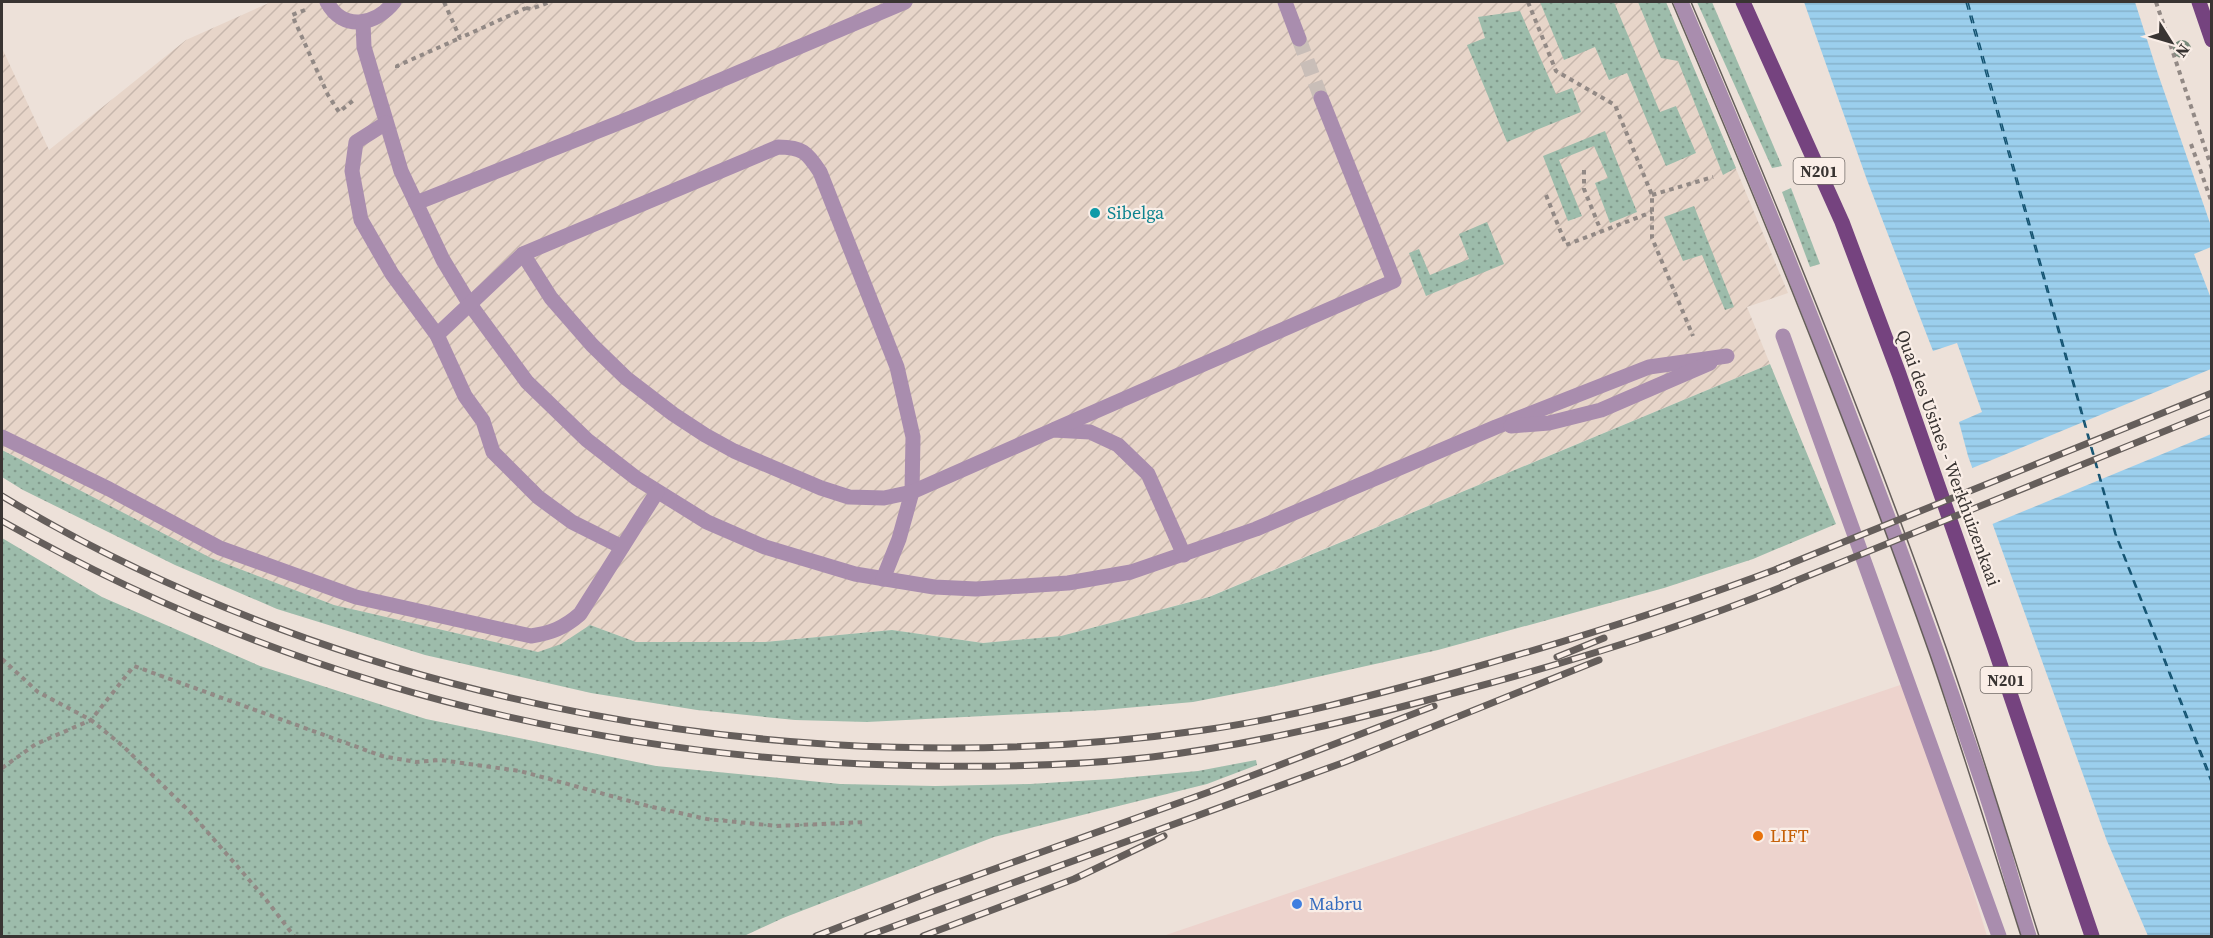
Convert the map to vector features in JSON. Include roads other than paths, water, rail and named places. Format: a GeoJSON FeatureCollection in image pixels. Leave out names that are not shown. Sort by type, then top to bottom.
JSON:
{"type":"FeatureCollection","features":[{"type":"Feature","properties":{"kind":"main road","name":"Quai des Usines - Werkhuizenkaai"},"geometry":{"type":"LineString","coordinates":[[1743,2],[1842,222],[1899,374],[2092,936]]}},
{"type":"Feature","properties":{"kind":"main road"},"geometry":{"type":"LineString","coordinates":[[2199,2],[2211,40]]}},
{"type":"Feature","properties":{"kind":"street"},"geometry":{"type":"LineString","coordinates":[[327,2],[339,16],[351,21],[363,22],[375,19],[386,12],[394,2]]}},
{"type":"Feature","properties":{"kind":"street"},"geometry":{"type":"LineString","coordinates":[[416,202],[636,116],[905,2]]}},
{"type":"Feature","properties":{"kind":"street"},"geometry":{"type":"LineString","coordinates":[[1285,2],[1299,39]]}},
{"type":"Feature","properties":{"kind":"street"},"geometry":{"type":"LineString","coordinates":[[1681,2],[1812,315],[1881,498],[1986,791],[2029,936]]}},
{"type":"Feature","properties":{"kind":"street"},"geometry":{"type":"LineString","coordinates":[[363,22],[364,47],[401,171],[443,260],[470,303],[527,382],[587,440],[657,492],[707,522],[765,547],[855,574],[934,587],[1015,588],[1068,584],[1131,572],[1256,529],[1497,427],[1649,367],[1727,356],[1601,411],[1549,423],[1497,427]]}},
{"type":"Feature","properties":{"kind":"street"},"geometry":{"type":"LineString","coordinates":[[523,254],[551,298],[592,345],[626,378],[673,414],[734,451],[787,474],[849,497],[884,498],[912,492],[1394,281],[1321,98]]}},
{"type":"Feature","properties":{"kind":"street"},"geometry":{"type":"LineString","coordinates":[[386,123],[356,142],[352,171],[361,220],[392,274],[437,336],[465,396],[483,421],[493,452],[538,497],[572,522],[622,547]]}},
{"type":"Feature","properties":{"kind":"street"},"geometry":{"type":"LineString","coordinates":[[437,336],[523,254],[778,147],[795,147],[808,155],[820,172],[897,367],[913,437],[912,492],[899,539],[883,579]]}},
{"type":"Feature","properties":{"kind":"street"},"geometry":{"type":"LineString","coordinates":[[1783,336],[1999,936]]}},
{"type":"Feature","properties":{"kind":"street"},"geometry":{"type":"LineString","coordinates":[[1053,430],[1090,432],[1118,445],[1148,474],[1184,555]]}},
{"type":"Feature","properties":{"kind":"street"},"geometry":{"type":"LineString","coordinates":[[2,437],[109,489],[220,548],[356,597],[531,636],[553,633],[568,625],[580,614],[657,492]]}},
{"type":"Feature","properties":{"kind":"water"},"geometry":{"type":"Polygon","coordinates":[[[1804,2],[2135,2],[2211,226],[2211,247],[2194,254],[2212,301],[2211,936],[2148,936],[2107,841],[1968,456],[1959,422],[1982,412],[1957,343],[1933,351],[1867,180],[1804,2]]]}},
{"type":"Feature","properties":{"kind":"tunnel"},"geometry":{"type":"LineString","coordinates":[[1299,39],[1321,98]]}},
{"type":"Feature","properties":{"kind":"tram line"},"geometry":{"type":"LineString","coordinates":[[1672,2],[1773,245],[1870,490],[1942,690],[2021,936]]}},
{"type":"Feature","properties":{"kind":"tram line"},"geometry":{"type":"LineString","coordinates":[[1691,2],[1792,243],[1918,568],[1959,686],[2039,936]]}},
{"type":"Feature","properties":{"kind":"railway"},"geometry":{"type":"LineString","coordinates":[[1777,569],[2212,393]]}},
{"type":"Feature","properties":{"kind":"railway"},"geometry":{"type":"LineString","coordinates":[[1783,586],[2212,412]]}},
{"type":"Feature","properties":{"kind":"railway"},"geometry":{"type":"LineString","coordinates":[[2,496],[137,568],[280,629],[429,677],[583,713],[739,737],[896,747],[1052,745],[1204,730],[1268,719],[1395,689],[1541,648],[1623,623],[1785,566]]}},
{"type":"Feature","properties":{"kind":"railway"},"geometry":{"type":"LineString","coordinates":[[2,521],[103,574],[206,621],[311,661],[418,694],[527,721],[637,741],[749,756],[863,764],[1008,766],[1116,761],[1191,752],[1269,738],[1384,711],[1544,668],[1668,629],[1789,584]]}},
{"type":"Feature","properties":{"kind":"railway"},"geometry":{"type":"LineString","coordinates":[[1557,657],[1604,638]]}},
{"type":"Feature","properties":{"kind":"railway"},"geometry":{"type":"LineString","coordinates":[[867,936],[1345,762],[1599,660]]}},
{"type":"Feature","properties":{"kind":"railway"},"geometry":{"type":"LineString","coordinates":[[816,936],[933,891],[1209,792],[1434,706]]}},
{"type":"Feature","properties":{"kind":"railway"},"geometry":{"type":"LineString","coordinates":[[923,936],[1074,879],[1164,836]]}},
{"type":"Feature","properties":{"kind":"place","name":"Sibelga"},"geometry":{"type":"Point","coordinates":[1095,213]}},
{"type":"Feature","properties":{"kind":"place","name":"LIFT"},"geometry":{"type":"Point","coordinates":[1758,836]}},
{"type":"Feature","properties":{"kind":"place","name":"Mabru"},"geometry":{"type":"Point","coordinates":[1297,904]}}]}
